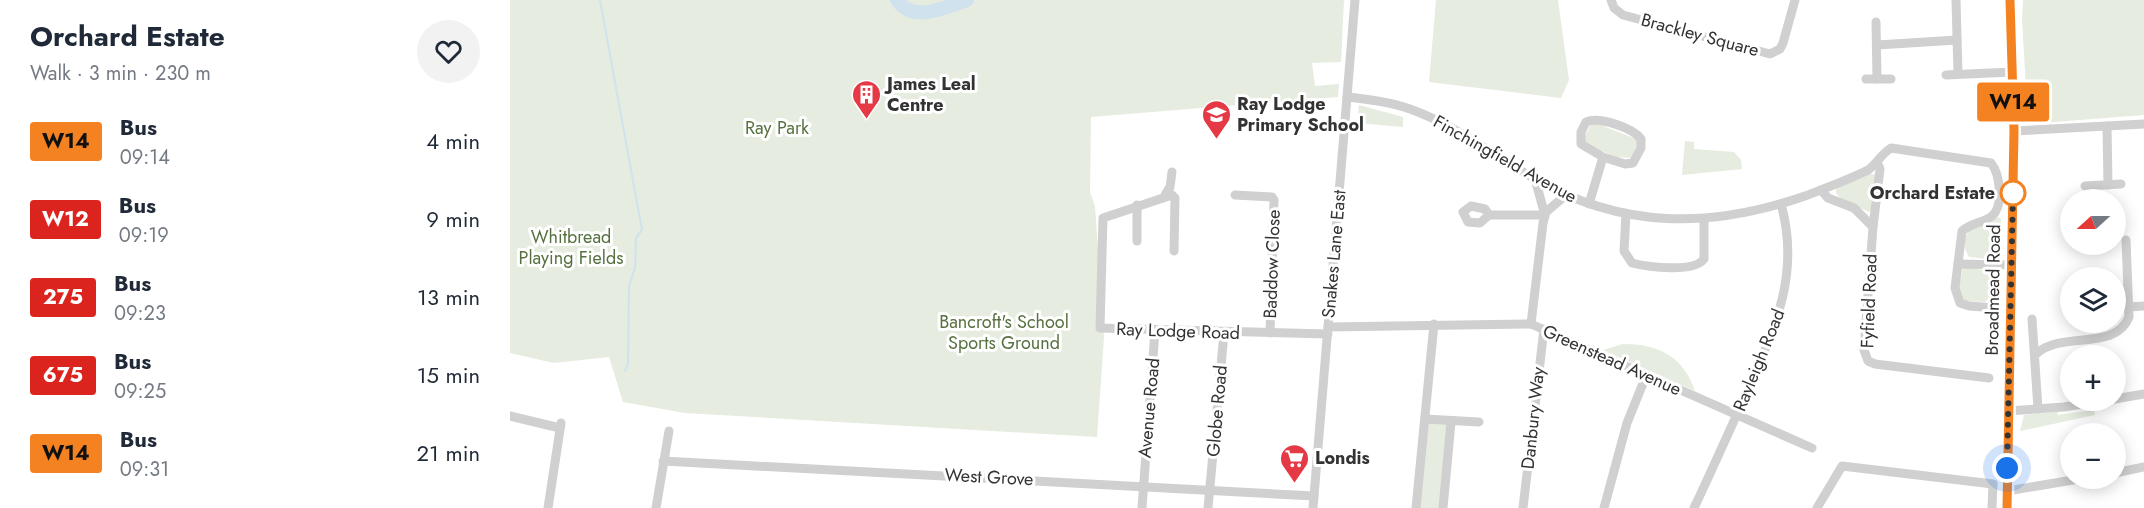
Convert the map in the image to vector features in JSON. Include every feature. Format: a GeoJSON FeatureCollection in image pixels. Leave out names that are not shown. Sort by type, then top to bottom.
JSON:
{"type":"FeatureCollection","features":[{"type":"Feature","properties":{"kind":"main road","name":"Broadmead Road"},"geometry":{"type":"LineString","coordinates":[[2007,508],[2014,131],[2010,0]]}},
{"type":"Feature","properties":{"kind":"street","name":"Snakes Lane East"},"geometry":{"type":"LineString","coordinates":[[1313,508],[1355,0]]}},
{"type":"Feature","properties":{"kind":"street","name":"Brackley Square"},"geometry":{"type":"LineString","coordinates":[[1611,0],[1614,8],[1623,15],[1770,54],[1780,49],[1783,43],[1795,0]]}},
{"type":"Feature","properties":{"kind":"street"},"geometry":{"type":"LineString","coordinates":[[1956,0],[1958,74]]}},
{"type":"Feature","properties":{"kind":"street"},"geometry":{"type":"LineString","coordinates":[[1876,22],[1877,79]]}},
{"type":"Feature","properties":{"kind":"street"},"geometry":{"type":"LineString","coordinates":[[1877,45],[1957,40]]}},
{"type":"Feature","properties":{"kind":"street"},"geometry":{"type":"LineString","coordinates":[[1946,75],[2012,72]]}},
{"type":"Feature","properties":{"kind":"street"},"geometry":{"type":"LineString","coordinates":[[1866,80],[1891,79]]}},
{"type":"Feature","properties":{"kind":"street","name":"Finchingfield Avenue"},"geometry":{"type":"LineString","coordinates":[[1347,97],[1407,108],[1441,122],[1535,179],[1589,204],[1626,214],[1662,219],[1704,219],[1758,211],[1781,204],[1870,169],[1887,150],[1899,148],[1991,163],[1998,174],[1998,207],[1991,217],[1970,224],[1962,231],[1958,264]]}},
{"type":"Feature","properties":{"kind":"street"},"geometry":{"type":"LineString","coordinates":[[1590,120],[1634,132],[1641,139],[1641,148],[1633,163],[1625,164],[1603,157],[1581,144],[1583,126],[1590,120]]}},
{"type":"Feature","properties":{"kind":"street"},"geometry":{"type":"LineString","coordinates":[[2014,131],[2144,123]]}},
{"type":"Feature","properties":{"kind":"street"},"geometry":{"type":"LineString","coordinates":[[2108,126],[2108,185]]}},
{"type":"Feature","properties":{"kind":"street"},"geometry":{"type":"LineString","coordinates":[[1589,204],[1603,157]]}},
{"type":"Feature","properties":{"kind":"street","name":"Fyfield Road"},"geometry":{"type":"LineString","coordinates":[[1877,162],[1880,169],[1873,227],[1864,350],[1868,361],[1875,364],[1989,378]]}},
{"type":"Feature","properties":{"kind":"street"},"geometry":{"type":"LineString","coordinates":[[1172,172],[1167,195],[1175,198],[1174,251]]}},
{"type":"Feature","properties":{"kind":"street"},"geometry":{"type":"LineString","coordinates":[[1531,324],[1545,213],[1535,179]]}},
{"type":"Feature","properties":{"kind":"street"},"geometry":{"type":"LineString","coordinates":[[2085,186],[2121,184]]}},
{"type":"Feature","properties":{"kind":"street","name":"Fyfield Road"},"geometry":{"type":"LineString","coordinates":[[1821,190],[1828,198],[1854,208],[1873,227]]}},
{"type":"Feature","properties":{"kind":"street","name":"Ray Lodge Road"},"geometry":{"type":"LineString","coordinates":[[1167,195],[1103,218],[1099,326],[1102,329],[1224,333],[1328,330]]}},
{"type":"Feature","properties":{"kind":"street","name":"Baddow Close"},"geometry":{"type":"LineString","coordinates":[[1235,195],[1274,197],[1270,333]]}},
{"type":"Feature","properties":{"kind":"street"},"geometry":{"type":"LineString","coordinates":[[1489,215],[1545,213],[1566,195]]}},
{"type":"Feature","properties":{"kind":"street","name":"Rayleigh Road"},"geometry":{"type":"LineString","coordinates":[[1694,508],[1777,323],[1787,284],[1788,251],[1781,204]]}},
{"type":"Feature","properties":{"kind":"street"},"geometry":{"type":"LineString","coordinates":[[1137,205],[1137,241]]}},
{"type":"Feature","properties":{"kind":"street"},"geometry":{"type":"LineString","coordinates":[[1626,214],[1624,243],[1626,258],[1640,265],[1691,268],[1700,264],[1704,259],[1704,219]]}},
{"type":"Feature","properties":{"kind":"street"},"geometry":{"type":"LineString","coordinates":[[2036,354],[2057,343],[2114,335],[2125,327],[2129,307],[2126,240]]}},
{"type":"Feature","properties":{"kind":"street"},"geometry":{"type":"LineString","coordinates":[[1996,308],[1960,303],[1955,294],[1958,264],[2011,264]]}},
{"type":"Feature","properties":{"kind":"street"},"geometry":{"type":"LineString","coordinates":[[2129,307],[2144,306]]}},
{"type":"Feature","properties":{"kind":"street"},"geometry":{"type":"LineString","coordinates":[[2032,319],[2038,409]]}},
{"type":"Feature","properties":{"kind":"street"},"geometry":{"type":"LineString","coordinates":[[1416,508],[1434,324]]}},
{"type":"Feature","properties":{"kind":"street","name":"Greenstead Avenue"},"geometry":{"type":"LineString","coordinates":[[1328,330],[1434,324],[1531,324],[1812,448]]}},
{"type":"Feature","properties":{"kind":"street","name":"Danbury Way"},"geometry":{"type":"LineString","coordinates":[[1523,508],[1544,329]]}},
{"type":"Feature","properties":{"kind":"street","name":"Avenue Road"},"geometry":{"type":"LineString","coordinates":[[1142,508],[1155,331]]}},
{"type":"Feature","properties":{"kind":"street","name":"Globe Road"},"geometry":{"type":"LineString","coordinates":[[1208,508],[1224,333]]}},
{"type":"Feature","properties":{"kind":"street"},"geometry":{"type":"LineString","coordinates":[[1604,508],[1628,423],[1646,376]]}},
{"type":"Feature","properties":{"kind":"street"},"geometry":{"type":"LineString","coordinates":[[2126,397],[2144,394]]}},
{"type":"Feature","properties":{"kind":"street"},"geometry":{"type":"LineString","coordinates":[[2008,411],[2060,406]]}},
{"type":"Feature","properties":{"kind":"street"},"geometry":{"type":"LineString","coordinates":[[510,416],[561,425],[548,508]]}},
{"type":"Feature","properties":{"kind":"street"},"geometry":{"type":"LineString","coordinates":[[1425,419],[1479,422]]}},
{"type":"Feature","properties":{"kind":"street"},"geometry":{"type":"LineString","coordinates":[[1443,508],[1451,422]]}},
{"type":"Feature","properties":{"kind":"street"},"geometry":{"type":"LineString","coordinates":[[656,508],[669,431]]}},
{"type":"Feature","properties":{"kind":"street","name":"West Grove"},"geometry":{"type":"LineString","coordinates":[[663,461],[1314,496]]}},
{"type":"Feature","properties":{"kind":"street"},"geometry":{"type":"LineString","coordinates":[[1817,508],[1842,466],[1993,484],[2007,488],[2060,481]]}},
{"type":"Feature","properties":{"kind":"street"},"geometry":{"type":"LineString","coordinates":[[2126,470],[2144,467]]}},
{"type":"Feature","properties":{"kind":"street"},"geometry":{"type":"LineString","coordinates":[[1992,508],[1993,484]]}},
{"type":"Feature","properties":{"kind":"green space"},"geometry":{"type":"Polygon","coordinates":[[[510,0],[1344,0],[1341,62],[1312,63],[1315,86],[1339,84],[1338,97],[1091,117],[1090,192],[1095,206],[1104,337],[1097,437],[685,413],[623,402],[609,357],[554,363],[510,353],[510,0]]]}},
{"type":"Feature","properties":{"kind":"green space"},"geometry":{"type":"Polygon","coordinates":[[[1436,0],[1558,0],[1569,80],[1561,98],[1429,82],[1436,0]]]}},
{"type":"Feature","properties":{"kind":"green space"},"geometry":{"type":"Polygon","coordinates":[[[2023,0],[2144,0],[2144,115],[2028,124],[2023,0]]]}},
{"type":"Feature","properties":{"kind":"green space"},"geometry":{"type":"Polygon","coordinates":[[[1359,105],[1403,117],[1403,127],[1357,123],[1359,105]]]}},
{"type":"Feature","properties":{"kind":"green space"},"geometry":{"type":"Polygon","coordinates":[[[1591,124],[1598,124],[1636,139],[1638,143],[1632,158],[1617,157],[1586,145],[1584,138],[1591,124]]]}},
{"type":"Feature","properties":{"kind":"green space"},"geometry":{"type":"Polygon","coordinates":[[[1685,141],[1694,142],[1694,149],[1734,152],[1741,160],[1742,169],[1682,175],[1685,141]]]}},
{"type":"Feature","properties":{"kind":"green space"},"geometry":{"type":"Polygon","coordinates":[[[1869,173],[1876,175],[1872,210],[1869,212],[1841,199],[1836,189],[1869,173]]]}},
{"type":"Feature","properties":{"kind":"green space"},"geometry":{"type":"Polygon","coordinates":[[[1998,217],[2001,219],[2000,247],[1988,259],[1969,257],[1964,243],[1969,230],[1998,217]]]}},
{"type":"Feature","properties":{"kind":"green space"},"geometry":{"type":"Polygon","coordinates":[[[1963,267],[1989,272],[1997,280],[2000,306],[1997,306],[1996,297],[1991,296],[1985,302],[1964,301],[1958,292],[1963,267]]]}},
{"type":"Feature","properties":{"kind":"green space"},"geometry":{"type":"Polygon","coordinates":[[[1623,344],[1647,346],[1668,354],[1684,369],[1695,391],[1603,350],[1623,344]]]}},
{"type":"Feature","properties":{"kind":"green space"},"geometry":{"type":"Polygon","coordinates":[[[2094,411],[2095,415],[2020,431],[2024,415],[2057,412],[2058,415],[2094,411]]]}},
{"type":"Feature","properties":{"kind":"green space"},"geometry":{"type":"Polygon","coordinates":[[[1428,421],[1449,424],[1439,508],[1419,508],[1428,421]]]}},
{"type":"Feature","properties":{"kind":"waterway"},"geometry":{"type":"LineString","coordinates":[[600,0],[642,230],[636,238],[635,268],[629,286],[628,364],[625,371]]}},
{"type":"Feature","properties":{"kind":"waterway"},"geometry":{"type":"LineString","coordinates":[[897,0],[904,7],[921,12],[930,12],[967,0]]}},
{"type":"Feature","properties":{"kind":"bus line","name":"W14"},"geometry":{"type":"LineString","coordinates":[[2007,508],[2014,131],[2010,0]]}},
{"type":"Feature","properties":{"kind":"place","name":"James Leal Centre"},"geometry":{"type":"Point","coordinates":[866,120]}},
{"type":"Feature","properties":{"kind":"place","name":"Ray Lodge Primary School"},"geometry":{"type":"Point","coordinates":[1216,140]}},
{"type":"Feature","properties":{"kind":"place","name":"Orchard Estate"},"geometry":{"type":"Point","coordinates":[2013,193]}},
{"type":"Feature","properties":{"kind":"place","name":"Londis"},"geometry":{"type":"Point","coordinates":[1294,484]}},
{"type":"Feature","properties":{"kind":"route"},"geometry":{"type":"LineString","coordinates":[[2007,468],[2013,193]]}},
{"type":"Feature","properties":{"kind":"park label","name":"Ray Park"},"geometry":{"type":"Point","coordinates":[777,128]}},
{"type":"Feature","properties":{"kind":"park label","name":"Whitbread Playing Fields"},"geometry":{"type":"Point","coordinates":[571,247]}},
{"type":"Feature","properties":{"kind":"park label","name":"Bancroft's School Sports Ground"},"geometry":{"type":"Point","coordinates":[1004,332]}}]}
